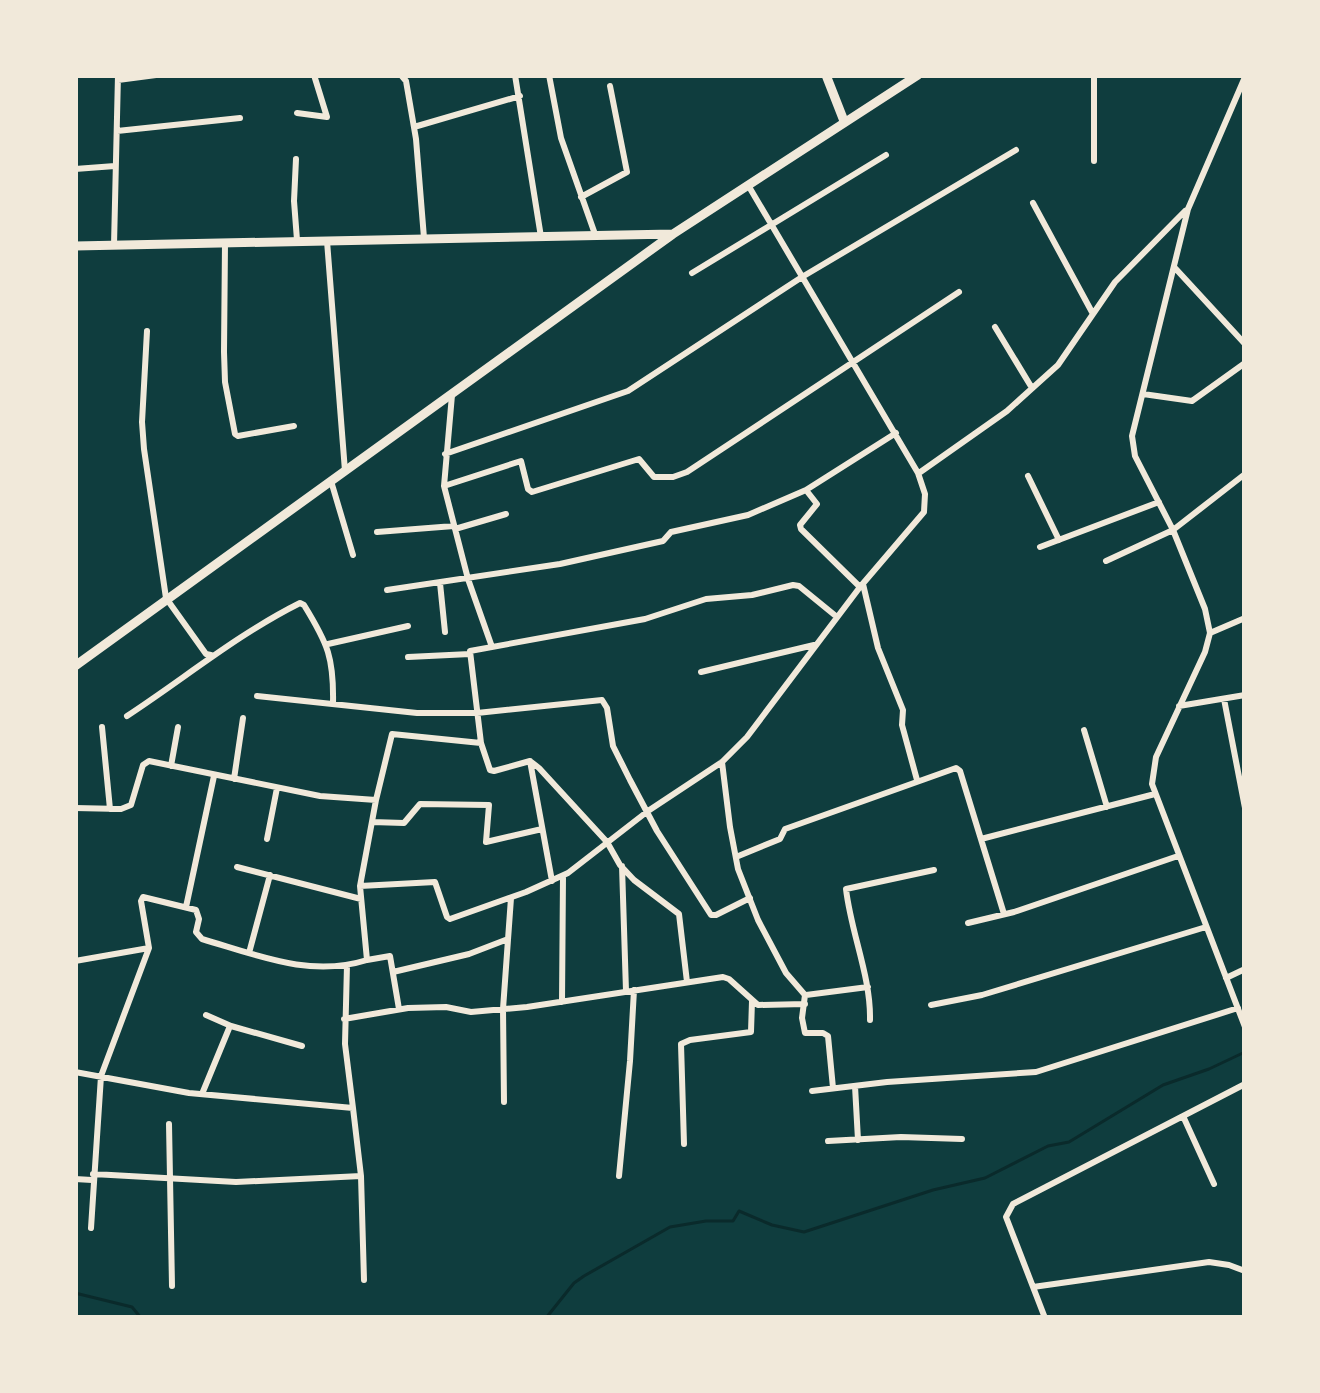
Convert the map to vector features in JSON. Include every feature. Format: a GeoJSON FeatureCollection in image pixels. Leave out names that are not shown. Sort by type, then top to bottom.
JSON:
{"type":"FeatureCollection","features":[{"type":"Feature","properties":{"kind":"main road"},"geometry":{"type":"LineString","coordinates":[[826,75],[844,122]]}},
{"type":"Feature","properties":{"kind":"main road"},"geometry":{"type":"LineString","coordinates":[[75,666],[673,234],[918,75]]}},
{"type":"Feature","properties":{"kind":"main road"},"geometry":{"type":"LineString","coordinates":[[75,246],[673,234]]}},
{"type":"Feature","properties":{"kind":"street"},"geometry":{"type":"LineString","coordinates":[[114,245],[118,78],[155,75]]}},
{"type":"Feature","properties":{"kind":"street"},"geometry":{"type":"LineString","coordinates":[[297,113],[328,117],[314,75]]}},
{"type":"Feature","properties":{"kind":"street"},"geometry":{"type":"LineString","coordinates":[[401,75],[414,127],[424,238]]}},
{"type":"Feature","properties":{"kind":"street"},"geometry":{"type":"LineString","coordinates":[[515,75],[541,237]]}},
{"type":"Feature","properties":{"kind":"street"},"geometry":{"type":"LineString","coordinates":[[549,75],[561,138],[596,237]]}},
{"type":"Feature","properties":{"kind":"street"},"geometry":{"type":"LineString","coordinates":[[1094,75],[1094,161]]}},
{"type":"Feature","properties":{"kind":"street"},"geometry":{"type":"LineString","coordinates":[[1245,77],[1188,209],[1132,436],[1135,456],[1173,530],[1210,633],[1156,757],[1152,784],[1245,1027]]}},
{"type":"Feature","properties":{"kind":"street"},"geometry":{"type":"LineString","coordinates":[[580,197],[627,172],[610,86]]}},
{"type":"Feature","properties":{"kind":"street"},"geometry":{"type":"LineString","coordinates":[[414,127],[520,96]]}},
{"type":"Feature","properties":{"kind":"street"},"geometry":{"type":"LineString","coordinates":[[117,131],[240,118]]}},
{"type":"Feature","properties":{"kind":"street"},"geometry":{"type":"LineString","coordinates":[[445,454],[628,391],[802,277],[1016,150]]}},
{"type":"Feature","properties":{"kind":"street"},"geometry":{"type":"LineString","coordinates":[[692,273],[886,155]]}},
{"type":"Feature","properties":{"kind":"street"},"geometry":{"type":"LineString","coordinates":[[296,159],[297,240]]}},
{"type":"Feature","properties":{"kind":"street"},"geometry":{"type":"LineString","coordinates":[[75,170],[115,166]]}},
{"type":"Feature","properties":{"kind":"street"},"geometry":{"type":"LineString","coordinates":[[359,886],[435,882],[450,919],[563,876],[722,762],[747,737],[924,512],[926,494],[918,473],[748,184]]}},
{"type":"Feature","properties":{"kind":"street"},"geometry":{"type":"LineString","coordinates":[[1034,203],[1093,314]]}},
{"type":"Feature","properties":{"kind":"street"},"geometry":{"type":"LineString","coordinates":[[918,473],[1007,410],[1058,365],[1115,282],[1188,209]]}},
{"type":"Feature","properties":{"kind":"street"},"geometry":{"type":"LineString","coordinates":[[327,239],[345,471]]}},
{"type":"Feature","properties":{"kind":"street"},"geometry":{"type":"LineString","coordinates":[[225,243],[225,382],[235,434],[294,426]]}},
{"type":"Feature","properties":{"kind":"street"},"geometry":{"type":"LineString","coordinates":[[1174,268],[1245,344]]}},
{"type":"Feature","properties":{"kind":"street"},"geometry":{"type":"LineString","coordinates":[[444,485],[521,461],[532,491],[639,459],[654,477],[687,472],[959,292]]}},
{"type":"Feature","properties":{"kind":"street"},"geometry":{"type":"LineString","coordinates":[[995,327],[1032,388]]}},
{"type":"Feature","properties":{"kind":"street"},"geometry":{"type":"LineString","coordinates":[[146,331],[144,449],[166,598],[211,655]]}},
{"type":"Feature","properties":{"kind":"street"},"geometry":{"type":"LineString","coordinates":[[1142,394],[1192,401],[1245,363]]}},
{"type":"Feature","properties":{"kind":"street"},"geometry":{"type":"LineString","coordinates":[[452,395],[444,485],[468,579],[492,647]]}},
{"type":"Feature","properties":{"kind":"street"},"geometry":{"type":"LineString","coordinates":[[386,590],[560,565],[663,542],[671,532],[748,515],[806,490],[896,433]]}},
{"type":"Feature","properties":{"kind":"street"},"geometry":{"type":"LineString","coordinates":[[1106,560],[1173,530],[1245,474]]}},
{"type":"Feature","properties":{"kind":"street"},"geometry":{"type":"LineString","coordinates":[[1028,476],[1059,540]]}},
{"type":"Feature","properties":{"kind":"street"},"geometry":{"type":"LineString","coordinates":[[331,481],[353,556]]}},
{"type":"Feature","properties":{"kind":"street"},"geometry":{"type":"LineString","coordinates":[[806,490],[817,504],[801,529],[862,585],[878,648],[903,710],[916,780]]}},
{"type":"Feature","properties":{"kind":"street"},"geometry":{"type":"LineString","coordinates":[[1040,547],[1159,502]]}},
{"type":"Feature","properties":{"kind":"street"},"geometry":{"type":"LineString","coordinates":[[377,532],[454,528],[506,514]]}},
{"type":"Feature","properties":{"kind":"street"},"geometry":{"type":"LineString","coordinates":[[440,583],[445,632]]}},
{"type":"Feature","properties":{"kind":"street"},"geometry":{"type":"LineString","coordinates":[[408,657],[470,654],[644,619],[706,598],[747,596],[793,585],[837,617]]}},
{"type":"Feature","properties":{"kind":"street"},"geometry":{"type":"LineString","coordinates":[[127,716],[189,676],[211,655],[300,602],[328,644],[333,704]]}},
{"type":"Feature","properties":{"kind":"street"},"geometry":{"type":"LineString","coordinates":[[1210,633],[1245,618]]}},
{"type":"Feature","properties":{"kind":"street"},"geometry":{"type":"LineString","coordinates":[[328,644],[408,626]]}},
{"type":"Feature","properties":{"kind":"street"},"geometry":{"type":"LineString","coordinates":[[701,672],[817,644]]}},
{"type":"Feature","properties":{"kind":"street"},"geometry":{"type":"LineString","coordinates":[[470,654],[488,766],[494,771],[530,761]]}},
{"type":"Feature","properties":{"kind":"street"},"geometry":{"type":"LineString","coordinates":[[1179,706],[1245,695]]}},
{"type":"Feature","properties":{"kind":"street"},"geometry":{"type":"LineString","coordinates":[[257,696],[417,713],[477,713],[602,700],[614,746],[657,831],[711,914],[750,898]]}},
{"type":"Feature","properties":{"kind":"street"},"geometry":{"type":"LineString","coordinates":[[1224,699],[1245,808]]}},
{"type":"Feature","properties":{"kind":"street"},"geometry":{"type":"LineString","coordinates":[[234,779],[243,718]]}},
{"type":"Feature","properties":{"kind":"street"},"geometry":{"type":"LineString","coordinates":[[102,727],[110,809]]}},
{"type":"Feature","properties":{"kind":"street"},"geometry":{"type":"LineString","coordinates":[[171,766],[178,727]]}},
{"type":"Feature","properties":{"kind":"street"},"geometry":{"type":"LineString","coordinates":[[1084,730],[1107,807]]}},
{"type":"Feature","properties":{"kind":"street"},"geometry":{"type":"LineString","coordinates":[[367,960],[359,886],[392,734],[481,743]]}},
{"type":"Feature","properties":{"kind":"street"},"geometry":{"type":"LineString","coordinates":[[530,761],[552,881]]}},
{"type":"Feature","properties":{"kind":"street"},"geometry":{"type":"LineString","coordinates":[[530,761],[607,842],[634,880],[679,914],[687,982]]}},
{"type":"Feature","properties":{"kind":"street"},"geometry":{"type":"LineString","coordinates":[[722,762],[736,857],[786,973],[805,999],[805,1034],[828,1036],[833,1088]]}},
{"type":"Feature","properties":{"kind":"street"},"geometry":{"type":"LineString","coordinates":[[75,808],[131,805],[146,763],[320,796],[376,800]]}},
{"type":"Feature","properties":{"kind":"street"},"geometry":{"type":"LineString","coordinates":[[736,857],[780,839],[785,829],[958,769],[1004,914]]}},
{"type":"Feature","properties":{"kind":"street"},"geometry":{"type":"LineString","coordinates":[[186,907],[214,776]]}},
{"type":"Feature","properties":{"kind":"street"},"geometry":{"type":"LineString","coordinates":[[266,839],[278,788]]}},
{"type":"Feature","properties":{"kind":"street"},"geometry":{"type":"LineString","coordinates":[[981,838],[1155,794]]}},
{"type":"Feature","properties":{"kind":"street"},"geometry":{"type":"LineString","coordinates":[[372,822],[404,823],[420,804],[489,805],[486,842],[542,830]]}},
{"type":"Feature","properties":{"kind":"street"},"geometry":{"type":"LineString","coordinates":[[968,923],[1178,856]]}},
{"type":"Feature","properties":{"kind":"street"},"geometry":{"type":"LineString","coordinates":[[619,1176],[631,1061],[622,866]]}},
{"type":"Feature","properties":{"kind":"street"},"geometry":{"type":"LineString","coordinates":[[237,867],[361,899]]}},
{"type":"Feature","properties":{"kind":"street"},"geometry":{"type":"LineString","coordinates":[[870,1020],[868,987],[846,889],[934,870]]}},
{"type":"Feature","properties":{"kind":"street"},"geometry":{"type":"LineString","coordinates":[[249,953],[270,875]]}},
{"type":"Feature","properties":{"kind":"street"},"geometry":{"type":"LineString","coordinates":[[562,1002],[563,876]]}},
{"type":"Feature","properties":{"kind":"street"},"geometry":{"type":"LineString","coordinates":[[91,1228],[101,1076],[149,947],[143,898],[196,910],[197,936],[290,965],[320,968],[390,956],[398,1010]]}},
{"type":"Feature","properties":{"kind":"street"},"geometry":{"type":"LineString","coordinates":[[504,1102],[502,1010],[511,898]]}},
{"type":"Feature","properties":{"kind":"street"},"geometry":{"type":"LineString","coordinates":[[931,1005],[982,995],[1206,927]]}},
{"type":"Feature","properties":{"kind":"street"},"geometry":{"type":"LineString","coordinates":[[393,972],[469,954],[508,939]]}},
{"type":"Feature","properties":{"kind":"street"},"geometry":{"type":"LineString","coordinates":[[75,961],[149,947]]}},
{"type":"Feature","properties":{"kind":"street"},"geometry":{"type":"LineString","coordinates":[[347,965],[344,1019],[362,1177],[364,1280]]}},
{"type":"Feature","properties":{"kind":"street"},"geometry":{"type":"LineString","coordinates":[[1226,978],[1245,969]]}},
{"type":"Feature","properties":{"kind":"street"},"geometry":{"type":"LineString","coordinates":[[344,1019],[446,1007],[470,1012],[502,1010],[729,979],[758,1005],[768,1006],[868,987]]}},
{"type":"Feature","properties":{"kind":"street"},"geometry":{"type":"LineString","coordinates":[[684,1144],[681,1044],[751,1032],[752,1000]]}},
{"type":"Feature","properties":{"kind":"street"},"geometry":{"type":"LineString","coordinates":[[812,1090],[1036,1072],[1238,1008]]}},
{"type":"Feature","properties":{"kind":"street"},"geometry":{"type":"LineString","coordinates":[[206,1015],[302,1046]]}},
{"type":"Feature","properties":{"kind":"street"},"geometry":{"type":"LineString","coordinates":[[202,1094],[230,1025]]}},
{"type":"Feature","properties":{"kind":"street"},"geometry":{"type":"LineString","coordinates":[[75,1072],[202,1094],[353,1108]]}},
{"type":"Feature","properties":{"kind":"street"},"geometry":{"type":"LineString","coordinates":[[1045,1318],[1006,1217],[1013,1204],[1245,1084]]}},
{"type":"Feature","properties":{"kind":"street"},"geometry":{"type":"LineString","coordinates":[[855,1086],[858,1140]]}},
{"type":"Feature","properties":{"kind":"street"},"geometry":{"type":"LineString","coordinates":[[1183,1116],[1214,1184]]}},
{"type":"Feature","properties":{"kind":"street"},"geometry":{"type":"LineString","coordinates":[[169,1124],[172,1286]]}},
{"type":"Feature","properties":{"kind":"street"},"geometry":{"type":"LineString","coordinates":[[828,1141],[962,1139]]}},
{"type":"Feature","properties":{"kind":"street"},"geometry":{"type":"LineString","coordinates":[[75,1179],[236,1182],[362,1177]]}},
{"type":"Feature","properties":{"kind":"street"},"geometry":{"type":"LineString","coordinates":[[1033,1287],[1209,1262],[1245,1271]]}},
{"type":"Feature","properties":{"kind":"waterway"},"geometry":{"type":"LineString","coordinates":[[546,1318],[574,1283],[670,1227],[733,1221],[739,1211],[804,1232],[985,1178],[1048,1146],[1069,1142],[1163,1085],[1245,1052]]}},
{"type":"Feature","properties":{"kind":"waterway"},"geometry":{"type":"LineString","coordinates":[[75,1293],[132,1307],[141,1318]]}}]}
